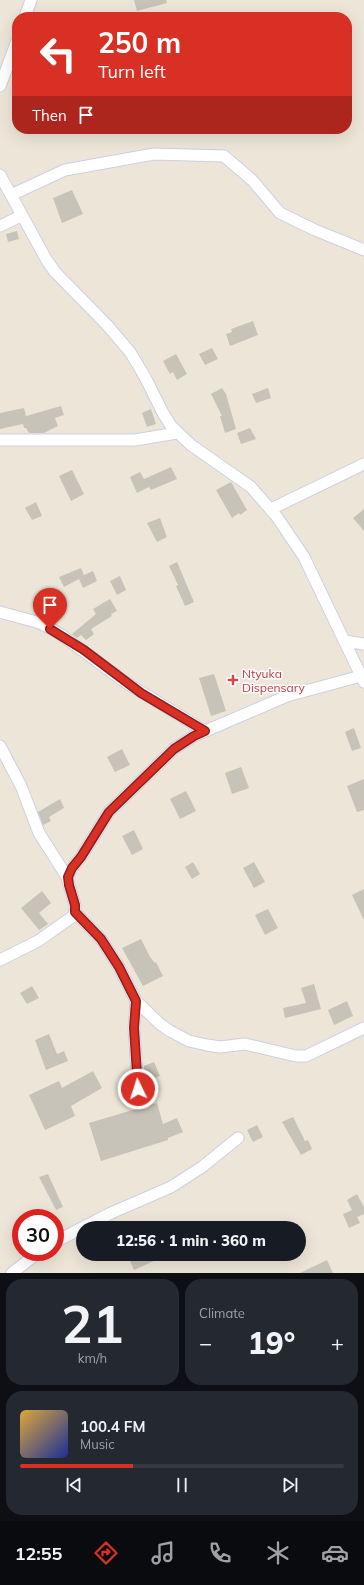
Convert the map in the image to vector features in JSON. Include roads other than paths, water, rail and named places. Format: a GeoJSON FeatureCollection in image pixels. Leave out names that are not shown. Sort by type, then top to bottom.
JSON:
{"type":"FeatureCollection","features":[{"type":"Feature","properties":{"kind":"street"},"geometry":{"type":"LineString","coordinates":[[27,12],[31,0]]}},
{"type":"Feature","properties":{"kind":"street"},"geometry":{"type":"LineString","coordinates":[[0,86],[12,54]]}},
{"type":"Feature","properties":{"kind":"street"},"geometry":{"type":"LineString","coordinates":[[11,195],[65,170],[154,154],[224,156],[252,180],[280,213],[315,230],[364,250]]}},
{"type":"Feature","properties":{"kind":"street"},"geometry":{"type":"LineString","coordinates":[[0,175],[39,249],[50,265],[130,352],[145,377],[167,421],[177,433],[191,445],[251,487],[271,509],[304,557],[362,679],[287,696],[194,736],[174,749],[109,812],[81,857],[72,868],[68,877]]}},
{"type":"Feature","properties":{"kind":"street"},"geometry":{"type":"LineString","coordinates":[[0,226],[21,216]]}},
{"type":"Feature","properties":{"kind":"street"},"geometry":{"type":"LineString","coordinates":[[0,440],[135,440],[177,433]]}},
{"type":"Feature","properties":{"kind":"street"},"geometry":{"type":"LineString","coordinates":[[271,509],[364,464]]}},
{"type":"Feature","properties":{"kind":"street"},"geometry":{"type":"LineString","coordinates":[[0,612],[40,624],[60,634],[124,682],[205,731]]}},
{"type":"Feature","properties":{"kind":"street"},"geometry":{"type":"LineString","coordinates":[[345,641],[364,644]]}},
{"type":"Feature","properties":{"kind":"street"},"geometry":{"type":"LineString","coordinates":[[0,746],[21,786],[39,833],[68,877],[75,905],[75,912],[66,922],[38,941],[0,960]]}},
{"type":"Feature","properties":{"kind":"street"},"geometry":{"type":"LineString","coordinates":[[75,912],[101,939],[119,967],[136,1001],[160,1024],[189,1041],[220,1047],[245,1044],[296,1056],[306,1056],[364,1028]]}},
{"type":"Feature","properties":{"kind":"street"},"geometry":{"type":"LineString","coordinates":[[136,1001],[134,1028],[139,1103]]}},
{"type":"Feature","properties":{"kind":"street"},"geometry":{"type":"LineString","coordinates":[[64,1237],[111,1213],[171,1187],[202,1167],[238,1138]]}},
{"type":"Feature","properties":{"kind":"street"},"geometry":{"type":"LineString","coordinates":[[12,1273],[27,1261]]}},
{"type":"Feature","properties":{"kind":"place","name":"Ntyuka Dispensary"},"geometry":{"type":"Point","coordinates":[233,680]}}]}
